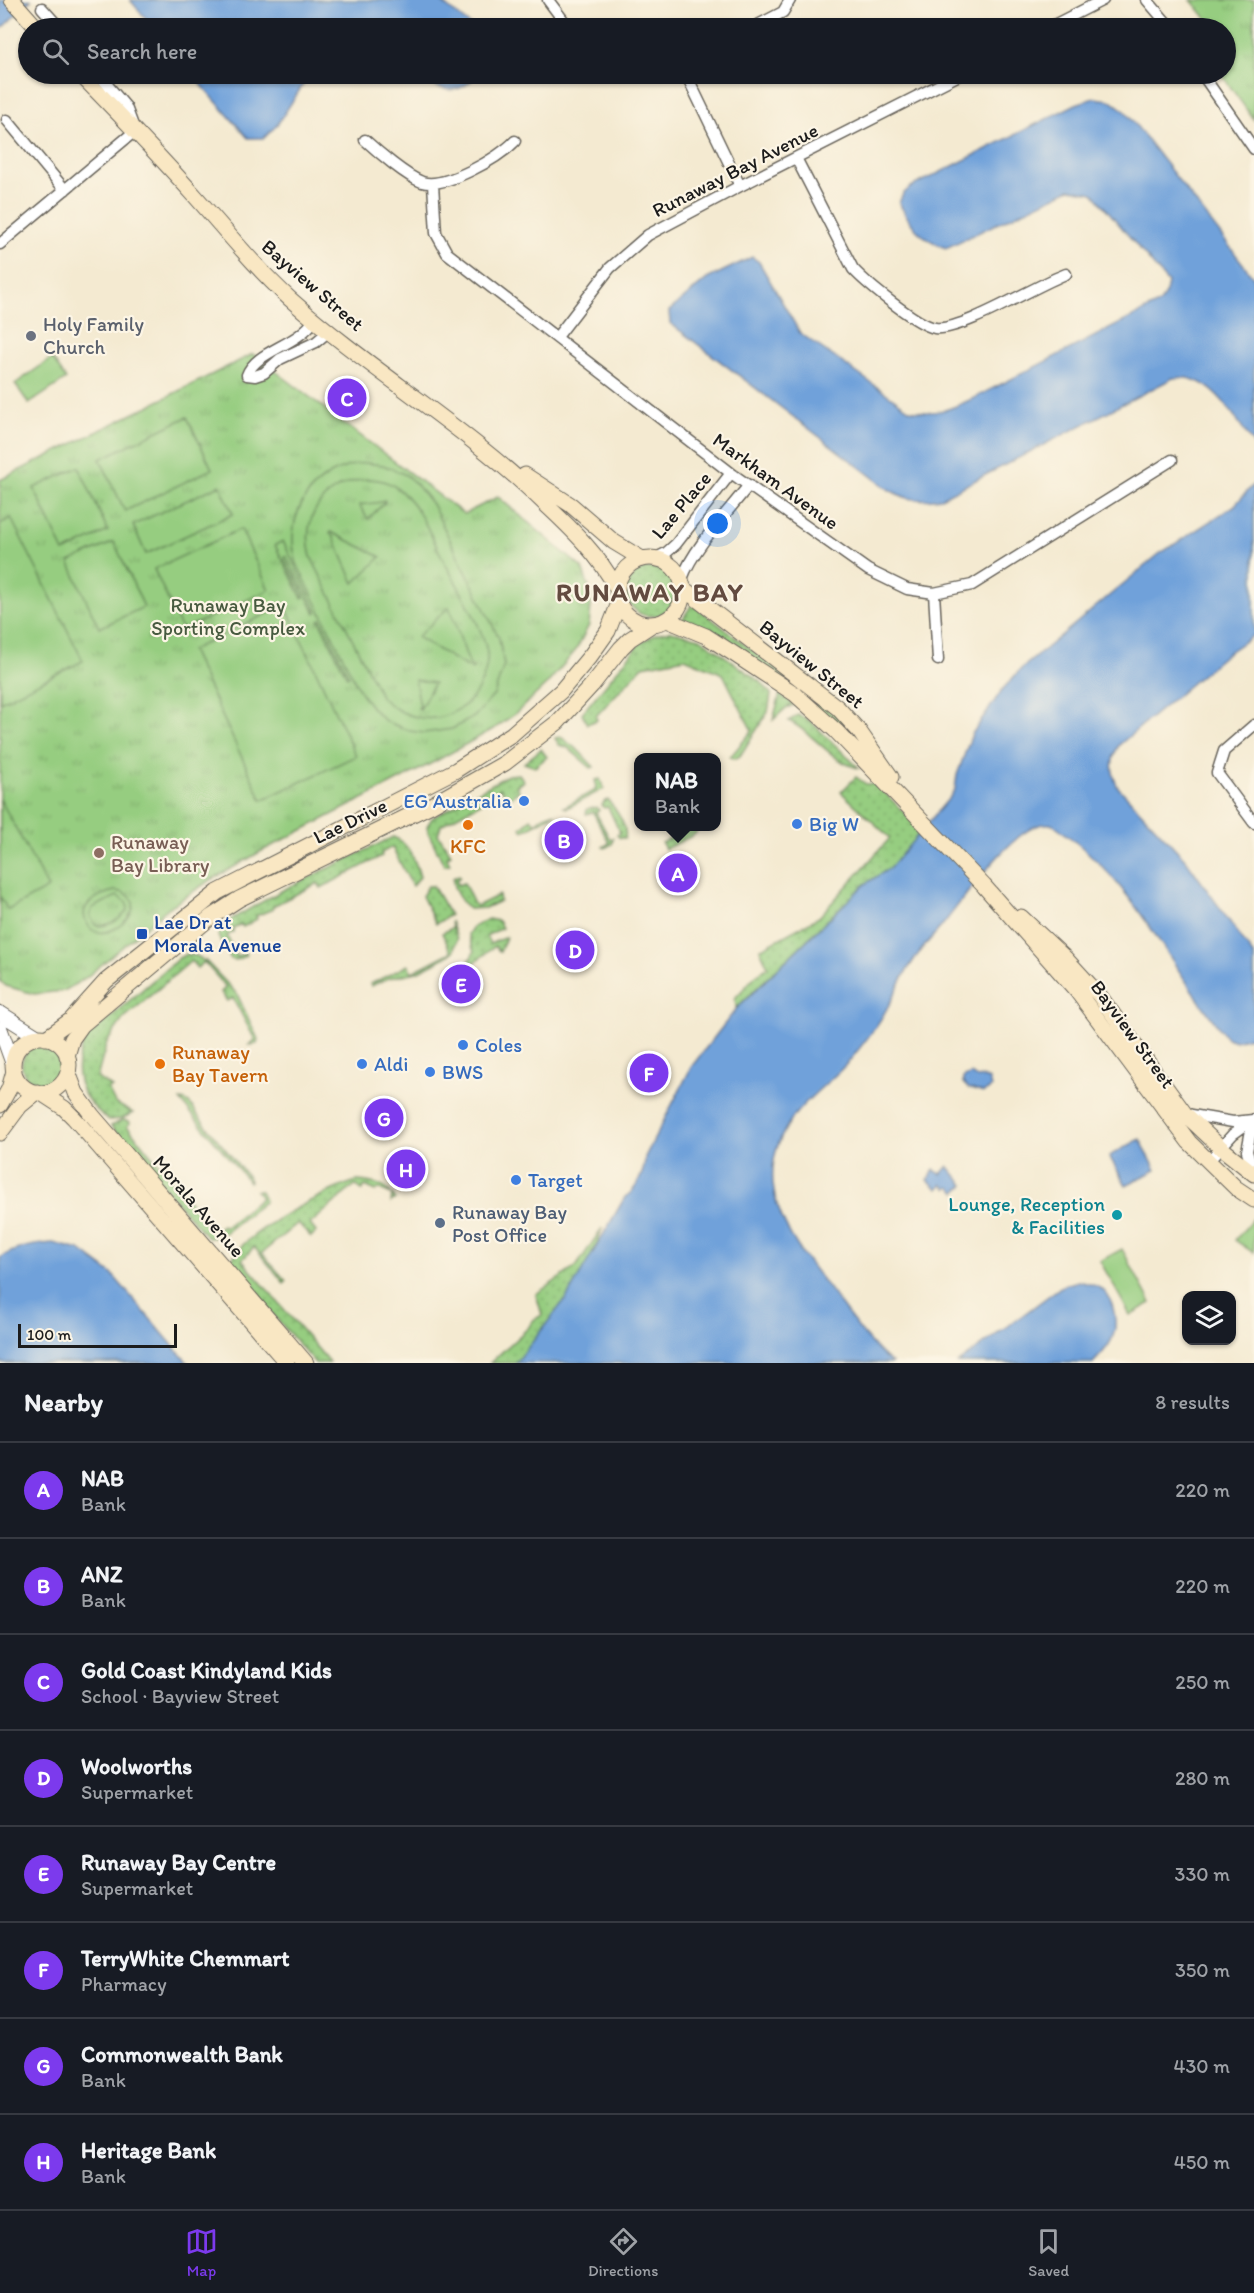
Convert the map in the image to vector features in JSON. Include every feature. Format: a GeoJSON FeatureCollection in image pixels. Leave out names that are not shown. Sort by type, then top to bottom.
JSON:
{"type":"FeatureCollection","features":[{"type":"Feature","properties":{"kind":"main road"},"geometry":{"type":"LineString","coordinates":[[12,0],[28,18]]}},
{"type":"Feature","properties":{"kind":"main road","name":"Bayview Street"},"geometry":{"type":"LineString","coordinates":[[90,84],[163,159],[263,273],[329,331],[484,450],[561,518],[601,563],[618,596]]}},
{"type":"Feature","properties":{"kind":"main road","name":"Bayview Street"},"geometry":{"type":"LineString","coordinates":[[484,450],[554,493],[614,542],[649,558]]}},
{"type":"Feature","properties":{"kind":"main road"},"geometry":{"type":"LineString","coordinates":[[649,558],[672,565],[682,584],[680,607],[660,622],[642,624],[632,620],[624,612],[618,596],[622,573],[627,566],[649,558]]}},
{"type":"Feature","properties":{"kind":"main road","name":"Bayview Street"},"geometry":{"type":"LineString","coordinates":[[682,584],[838,708],[859,731],[919,816]]}},
{"type":"Feature","properties":{"kind":"main road","name":"Lae Drive"},"geometry":{"type":"LineString","coordinates":[[42,1038],[71,1020],[106,981],[218,892],[391,805],[469,763],[512,734],[556,696],[597,647],[608,631],[618,596]]}},
{"type":"Feature","properties":{"kind":"main road","name":"Bayview Street"},"geometry":{"type":"LineString","coordinates":[[660,622],[706,636],[795,694],[836,731],[984,886],[1023,918],[1061,964],[1170,1119],[1208,1162],[1236,1188],[1254,1200]]}},
{"type":"Feature","properties":{"kind":"main road","name":"Lae Drive"},"geometry":{"type":"LineString","coordinates":[[68,1056],[72,1039],[82,1025],[219,911],[431,805],[519,754],[558,722],[630,639],[660,622]]}},
{"type":"Feature","properties":{"kind":"main road"},"geometry":{"type":"LineString","coordinates":[[556,696],[555,709],[558,722]]}},
{"type":"Feature","properties":{"kind":"main road","name":"Bayview Street"},"geometry":{"type":"LineString","coordinates":[[1061,964],[1099,995],[1185,1114],[1253,1174]]}},
{"type":"Feature","properties":{"kind":"main road"},"geometry":{"type":"LineString","coordinates":[[0,1105],[7,1095],[18,1049],[31,1039],[42,1038],[59,1044],[68,1056],[68,1072],[60,1085],[51,1091],[39,1093],[20,1106],[0,1133]]}},
{"type":"Feature","properties":{"kind":"main road"},"geometry":{"type":"LineString","coordinates":[[14,1068],[22,1086],[39,1093]]}},
{"type":"Feature","properties":{"kind":"main road","name":"Morala Avenue"},"geometry":{"type":"LineString","coordinates":[[68,1072],[72,1086],[87,1108],[306,1363]]}},
{"type":"Feature","properties":{"kind":"main road","name":"Morala Avenue"},"geometry":{"type":"LineString","coordinates":[[39,1093],[64,1108],[74,1118],[287,1363]]}},
{"type":"Feature","properties":{"kind":"street"},"geometry":{"type":"LineString","coordinates":[[548,0],[561,18]]}},
{"type":"Feature","properties":{"kind":"street"},"geometry":{"type":"LineString","coordinates":[[771,18],[783,12],[790,0]]}},
{"type":"Feature","properties":{"kind":"street"},"geometry":{"type":"LineString","coordinates":[[1068,18],[1104,0]]}},
{"type":"Feature","properties":{"kind":"street"},"geometry":{"type":"LineString","coordinates":[[1147,0],[1162,18]]}},
{"type":"Feature","properties":{"kind":"street"},"geometry":{"type":"LineString","coordinates":[[42,8],[51,18]]}},
{"type":"Feature","properties":{"kind":"street","name":"Bayview Street"},"geometry":{"type":"LineString","coordinates":[[106,84],[126,107],[135,131]]}},
{"type":"Feature","properties":{"kind":"street"},"geometry":{"type":"LineString","coordinates":[[691,84],[740,186]]}},
{"type":"Feature","properties":{"kind":"street","name":"Runaway Bay Avenue"},"geometry":{"type":"LineString","coordinates":[[557,337],[595,285],[627,252],[663,227],[941,84]]}},
{"type":"Feature","properties":{"kind":"street"},"geometry":{"type":"LineString","coordinates":[[1209,84],[1254,149]]}},
{"type":"Feature","properties":{"kind":"street"},"geometry":{"type":"LineString","coordinates":[[7,120],[66,190]]}},
{"type":"Feature","properties":{"kind":"street"},"geometry":{"type":"LineString","coordinates":[[0,244],[135,131]]}},
{"type":"Feature","properties":{"kind":"street"},"geometry":{"type":"LineString","coordinates":[[365,140],[380,154],[420,181],[433,184],[494,159],[515,141]]}},
{"type":"Feature","properties":{"kind":"street"},"geometry":{"type":"LineString","coordinates":[[796,158],[853,269],[926,326],[948,328],[964,323],[1044,282],[1066,274]]}},
{"type":"Feature","properties":{"kind":"street","name":"Markham Avenue"},"geometry":{"type":"LineString","coordinates":[[433,184],[436,233],[447,253],[731,473],[868,570],[907,589],[934,593],[972,585],[993,574],[1172,459]]}},
{"type":"Feature","properties":{"kind":"street"},"geometry":{"type":"LineString","coordinates":[[315,319],[299,337],[255,362],[247,375],[255,376],[264,373],[280,359],[316,342],[329,331]]}},
{"type":"Feature","properties":{"kind":"street","name":"Lae Place"},"geometry":{"type":"LineString","coordinates":[[649,558],[666,553],[676,544],[731,473]]}},
{"type":"Feature","properties":{"kind":"street","name":"Lae Place"},"geometry":{"type":"LineString","coordinates":[[682,584],[691,559],[749,485]]}},
{"type":"Feature","properties":{"kind":"street"},"geometry":{"type":"LineString","coordinates":[[934,593],[938,660]]}},
{"type":"Feature","properties":{"kind":"street"},"geometry":{"type":"LineString","coordinates":[[1254,725],[1224,751],[1217,773],[1254,824]]}},
{"type":"Feature","properties":{"kind":"street"},"geometry":{"type":"LineString","coordinates":[[0,1013],[42,1038]]}},
{"type":"Feature","properties":{"kind":"street"},"geometry":{"type":"LineString","coordinates":[[0,1028],[14,1068]]}},
{"type":"Feature","properties":{"kind":"street"},"geometry":{"type":"LineString","coordinates":[[1185,1114],[1233,1122],[1254,1120]]}},
{"type":"Feature","properties":{"kind":"street"},"geometry":{"type":"LineString","coordinates":[[1208,1162],[1233,1134],[1254,1120]]}},
{"type":"Feature","properties":{"kind":"street"},"geometry":{"type":"LineString","coordinates":[[1253,1174],[1247,1151],[1254,1120]]}},
{"type":"Feature","properties":{"kind":"green space"},"geometry":{"type":"Polygon","coordinates":[[[1191,0],[1254,0],[1254,120],[1228,84],[1236,84],[1236,18],[1206,18],[1191,0]]]}},
{"type":"Feature","properties":{"kind":"green space","name":"Runaway Bay Sporting Complex"},"geometry":{"type":"Polygon","coordinates":[[[253,354],[464,514],[498,497],[582,568],[592,595],[589,625],[576,650],[547,684],[515,714],[495,728],[206,883],[168,908],[87,977],[64,991],[34,994],[6,986],[0,981],[0,480],[253,354]]]}},
{"type":"Feature","properties":{"kind":"green space"},"geometry":{"type":"Polygon","coordinates":[[[52,358],[66,379],[29,404],[15,384],[52,358]]]}},
{"type":"Feature","properties":{"kind":"green space"},"geometry":{"type":"Polygon","coordinates":[[[187,417],[212,469],[125,511],[100,459],[187,417]]]}},
{"type":"Feature","properties":{"kind":"green space"},"geometry":{"type":"Polygon","coordinates":[[[365,463],[383,465],[406,475],[417,485],[432,504],[499,638],[504,665],[494,695],[474,717],[452,729],[424,733],[410,731],[385,721],[372,708],[361,693],[297,564],[293,546],[298,512],[306,497],[317,484],[347,467],[365,463]],[[368,479],[340,487],[320,503],[309,527],[311,557],[382,698],[409,715],[425,718],[441,717],[463,706],[476,693],[483,679],[486,665],[485,642],[470,608],[411,502],[394,486],[368,479]]]}},
{"type":"Feature","properties":{"kind":"green space"},"geometry":{"type":"Polygon","coordinates":[[[79,467],[108,531],[64,552],[34,488],[79,467]]]}},
{"type":"Feature","properties":{"kind":"green space"},"geometry":{"type":"Polygon","coordinates":[[[220,485],[233,514],[146,554],[133,525],[220,485]]]}},
{"type":"Feature","properties":{"kind":"green space"},"geometry":{"type":"Polygon","coordinates":[[[384,500],[385,502],[368,519],[359,505],[382,502],[384,500]]]}},
{"type":"Feature","properties":{"kind":"green space"},"geometry":{"type":"Polygon","coordinates":[[[11,518],[83,661],[0,702],[0,524],[11,518]]]}},
{"type":"Feature","properties":{"kind":"green space"},"geometry":{"type":"Polygon","coordinates":[[[241,529],[269,590],[182,630],[154,569],[241,529]]]}},
{"type":"Feature","properties":{"kind":"green space"},"geometry":{"type":"Polygon","coordinates":[[[331,532],[381,557],[354,583],[333,536],[330,534],[331,532]]]}},
{"type":"Feature","properties":{"kind":"green space"},"geometry":{"type":"Polygon","coordinates":[[[283,541],[317,612],[315,613],[286,556],[284,558],[304,597],[302,598],[275,545],[283,541]]]}},
{"type":"Feature","properties":{"kind":"green space"},"geometry":{"type":"Polygon","coordinates":[[[114,542],[144,607],[99,628],[69,562],[114,542]]]}},
{"type":"Feature","properties":{"kind":"green space"},"geometry":{"type":"Polygon","coordinates":[[[651,568],[668,575],[675,592],[668,609],[651,616],[634,609],[627,592],[634,575],[651,568]]]}},
{"type":"Feature","properties":{"kind":"green space"},"geometry":{"type":"Polygon","coordinates":[[[692,604],[840,717],[907,803],[836,725],[682,620],[692,604]]]}},
{"type":"Feature","properties":{"kind":"green space"},"geometry":{"type":"Polygon","coordinates":[[[285,605],[356,756],[262,800],[191,650],[285,605]]]}},
{"type":"Feature","properties":{"kind":"green space"},"geometry":{"type":"Polygon","coordinates":[[[449,607],[470,666],[473,667],[472,670],[417,637],[449,607]]]}},
{"type":"Feature","properties":{"kind":"green space"},"geometry":{"type":"Polygon","coordinates":[[[321,619],[349,676],[347,677],[319,620],[321,619]]]}},
{"type":"Feature","properties":{"kind":"green space"},"geometry":{"type":"Polygon","coordinates":[[[671,631],[700,638],[762,683],[771,694],[768,712],[740,756],[735,759],[730,757],[752,731],[723,674],[685,658],[643,666],[596,716],[597,720],[587,724],[582,713],[639,644],[655,634],[671,631]]]}},
{"type":"Feature","properties":{"kind":"green space"},"geometry":{"type":"Polygon","coordinates":[[[415,680],[434,683],[420,709],[418,708],[420,706],[415,680]]]}},
{"type":"Feature","properties":{"kind":"green space"},"geometry":{"type":"Polygon","coordinates":[[[780,694],[794,705],[786,708],[773,720],[780,694]]]}},
{"type":"Feature","properties":{"kind":"green space"},"geometry":{"type":"Polygon","coordinates":[[[798,715],[809,720],[859,768],[832,755],[789,721],[798,715]]]}},
{"type":"Feature","properties":{"kind":"green space"},"geometry":{"type":"Polygon","coordinates":[[[561,737],[594,767],[591,768],[568,748],[559,745],[555,738],[561,737]]]}},
{"type":"Feature","properties":{"kind":"green space"},"geometry":{"type":"Polygon","coordinates":[[[541,749],[547,757],[535,767],[524,763],[541,749]]]}},
{"type":"Feature","properties":{"kind":"green space"},"geometry":{"type":"Polygon","coordinates":[[[519,774],[524,781],[516,786],[519,791],[508,799],[500,788],[493,796],[441,825],[438,834],[451,854],[447,857],[450,864],[444,865],[428,832],[427,826],[432,818],[508,775],[519,774]]]}},
{"type":"Feature","properties":{"kind":"green space"},"geometry":{"type":"Polygon","coordinates":[[[856,777],[866,784],[876,784],[922,831],[890,868],[865,884],[736,1008],[735,998],[756,975],[768,967],[760,949],[819,917],[890,838],[841,792],[856,777]]]}},
{"type":"Feature","properties":{"kind":"green space"},"geometry":{"type":"Polygon","coordinates":[[[600,779],[604,789],[567,808],[564,807],[595,790],[595,780],[600,779]]]}},
{"type":"Feature","properties":{"kind":"green space"},"geometry":{"type":"Polygon","coordinates":[[[0,799],[48,888],[8,910],[0,896],[0,799]]]}},
{"type":"Feature","properties":{"kind":"green space"},"geometry":{"type":"Polygon","coordinates":[[[608,800],[623,824],[625,838],[617,835],[620,833],[608,807],[604,808],[602,805],[608,800]]]}},
{"type":"Feature","properties":{"kind":"green space"},"geometry":{"type":"Polygon","coordinates":[[[587,809],[599,810],[596,813],[610,839],[613,838],[612,844],[605,848],[603,847],[609,843],[593,812],[586,814],[587,809]]]}},
{"type":"Feature","properties":{"kind":"green space"},"geometry":{"type":"Polygon","coordinates":[[[552,813],[555,814],[523,831],[521,828],[531,818],[535,823],[552,813]]]}},
{"type":"Feature","properties":{"kind":"green space"},"geometry":{"type":"Polygon","coordinates":[[[697,831],[694,835],[665,849],[662,843],[683,832],[697,831]]]}},
{"type":"Feature","properties":{"kind":"green space"},"geometry":{"type":"Polygon","coordinates":[[[393,837],[408,848],[416,865],[420,877],[412,886],[392,847],[381,853],[382,856],[321,888],[318,883],[273,906],[273,909],[256,916],[257,919],[243,927],[241,924],[233,928],[233,932],[227,936],[237,956],[245,953],[246,955],[237,960],[231,959],[218,936],[224,924],[283,890],[393,837]]]}},
{"type":"Feature","properties":{"kind":"green space"},"geometry":{"type":"Polygon","coordinates":[[[459,875],[460,877],[456,880],[458,885],[464,883],[477,906],[499,895],[500,901],[485,908],[469,909],[460,899],[454,886],[453,878],[459,875]]]}},
{"type":"Feature","properties":{"kind":"green space"},"geometry":{"type":"Polygon","coordinates":[[[428,886],[433,886],[450,915],[436,924],[422,896],[428,886]]]}},
{"type":"Feature","properties":{"kind":"green space"},"geometry":{"type":"Polygon","coordinates":[[[109,892],[126,894],[132,900],[133,907],[130,915],[116,928],[107,932],[97,932],[87,923],[84,917],[85,911],[91,901],[109,892]],[[117,896],[92,908],[90,916],[95,925],[109,924],[126,912],[128,908],[126,902],[117,896]]]}},
{"type":"Feature","properties":{"kind":"green space"},"geometry":{"type":"Polygon","coordinates":[[[488,919],[498,921],[502,928],[486,936],[490,944],[506,937],[500,952],[495,946],[469,967],[468,963],[474,952],[468,934],[473,927],[488,919]]]}},
{"type":"Feature","properties":{"kind":"green space"},"geometry":{"type":"Polygon","coordinates":[[[451,921],[457,939],[453,952],[417,972],[389,978],[371,986],[370,984],[408,965],[412,972],[451,952],[442,933],[452,928],[451,921]]]}},
{"type":"Feature","properties":{"kind":"green space"},"geometry":{"type":"Polygon","coordinates":[[[187,954],[205,960],[237,994],[258,1039],[257,1044],[249,1045],[255,1040],[233,998],[227,1001],[221,992],[226,987],[204,962],[197,968],[191,961],[123,1019],[107,1042],[97,1078],[112,1087],[108,1089],[115,1103],[133,1113],[121,1119],[109,1120],[91,1103],[80,1084],[78,1062],[86,1038],[179,958],[187,954]]]}},
{"type":"Feature","properties":{"kind":"green space"},"geometry":{"type":"Polygon","coordinates":[[[42,1045],[56,1051],[62,1065],[56,1079],[42,1085],[28,1079],[22,1065],[28,1051],[42,1045]]]}},
{"type":"Feature","properties":{"kind":"green space"},"geometry":{"type":"Polygon","coordinates":[[[180,1100],[192,1106],[248,1177],[249,1182],[180,1100]]]}},
{"type":"Feature","properties":{"kind":"green space"},"geometry":{"type":"Polygon","coordinates":[[[123,1120],[129,1121],[127,1126],[214,1231],[222,1225],[225,1227],[261,1198],[256,1191],[261,1191],[264,1202],[219,1237],[208,1238],[111,1126],[123,1120]]]}},
{"type":"Feature","properties":{"kind":"green space"},"geometry":{"type":"Polygon","coordinates":[[[357,1181],[374,1183],[389,1190],[392,1194],[365,1186],[362,1190],[355,1185],[310,1224],[316,1232],[311,1237],[298,1223],[262,1253],[286,1281],[284,1283],[254,1247],[242,1260],[330,1363],[315,1363],[233,1268],[232,1260],[239,1249],[252,1237],[288,1213],[327,1192],[357,1181]]]}},
{"type":"Feature","properties":{"kind":"green space"},"geometry":{"type":"Polygon","coordinates":[[[1254,1218],[1254,1253],[1235,1240],[1254,1218]]]}},
{"type":"Feature","properties":{"kind":"green space"},"geometry":{"type":"Polygon","coordinates":[[[602,1228],[596,1247],[577,1283],[516,1363],[490,1363],[529,1327],[532,1321],[542,1315],[536,1294],[576,1267],[602,1228]]]}},
{"type":"Feature","properties":{"kind":"green space"},"geometry":{"type":"Polygon","coordinates":[[[1122,1249],[1151,1303],[1130,1315],[1100,1261],[1122,1249]]]}},
{"type":"Feature","properties":{"kind":"water"},"geometry":{"type":"Polygon","coordinates":[[[0,0],[31,0],[0,30],[0,0]]]}},
{"type":"Feature","properties":{"kind":"water"},"geometry":{"type":"Polygon","coordinates":[[[130,0],[439,0],[462,18],[145,18],[130,0]]]}},
{"type":"Feature","properties":{"kind":"water"},"geometry":{"type":"Polygon","coordinates":[[[201,84],[304,84],[277,125],[264,138],[248,138],[201,84]]]}},
{"type":"Feature","properties":{"kind":"water"},"geometry":{"type":"Polygon","coordinates":[[[430,84],[467,84],[454,89],[430,84]]]}},
{"type":"Feature","properties":{"kind":"water"},"geometry":{"type":"Polygon","coordinates":[[[1094,98],[1110,100],[1125,111],[1254,278],[1254,445],[1230,410],[1211,389],[1187,378],[1173,378],[941,498],[920,500],[908,498],[888,489],[670,323],[669,311],[707,279],[752,257],[759,262],[800,333],[910,410],[936,412],[967,401],[1160,303],[1168,283],[1093,193],[1070,189],[946,248],[917,231],[899,203],[903,194],[911,187],[1076,104],[1094,98]]]}},
{"type":"Feature","properties":{"kind":"water"},"geometry":{"type":"Polygon","coordinates":[[[1254,484],[1254,635],[1226,654],[1119,745],[1112,765],[1117,786],[1186,860],[1254,956],[1254,1036],[1235,1041],[1227,1038],[1137,908],[1117,883],[1096,860],[1060,829],[1053,825],[1041,825],[1026,832],[1011,844],[981,876],[920,951],[868,1038],[841,1070],[794,1116],[780,1139],[774,1162],[773,1184],[786,1226],[812,1267],[849,1316],[877,1350],[893,1363],[516,1363],[567,1297],[625,1197],[637,1185],[645,1157],[692,1066],[737,1008],[865,884],[890,868],[950,797],[955,789],[957,775],[972,734],[1002,690],[1021,669],[1159,554],[1234,506],[1254,484]]]}},
{"type":"Feature","properties":{"kind":"water"},"geometry":{"type":"Polygon","coordinates":[[[971,1074],[977,1078],[989,1079],[991,1088],[983,1093],[968,1088],[963,1083],[963,1078],[971,1074]]]}},
{"type":"Feature","properties":{"kind":"water"},"geometry":{"type":"Polygon","coordinates":[[[1140,1139],[1156,1170],[1126,1185],[1109,1156],[1140,1139]]]}},
{"type":"Feature","properties":{"kind":"water"},"geometry":{"type":"Polygon","coordinates":[[[948,1166],[964,1185],[956,1192],[950,1187],[947,1189],[942,1184],[938,1189],[928,1180],[934,1170],[941,1174],[948,1166]]]}},
{"type":"Feature","properties":{"kind":"water"},"geometry":{"type":"Polygon","coordinates":[[[53,1243],[80,1250],[112,1274],[188,1363],[0,1363],[0,1258],[26,1247],[53,1243]]]}},
{"type":"Feature","properties":{"kind":"water"},"geometry":{"type":"Polygon","coordinates":[[[1078,1281],[1102,1289],[1114,1313],[1115,1325],[1112,1340],[1093,1363],[958,1363],[1062,1286],[1078,1281]]]}},
{"type":"Feature","properties":{"kind":"place","name":"Holy Family Church"},"geometry":{"type":"Point","coordinates":[31,336]}},
{"type":"Feature","properties":{"kind":"place","name":"Gold Coast Kindyland Kids"},"geometry":{"type":"Point","coordinates":[347,398]}},
{"type":"Feature","properties":{"kind":"place","name":"EG Australia"},"geometry":{"type":"Point","coordinates":[524,801]}},
{"type":"Feature","properties":{"kind":"place","name":"Big W"},"geometry":{"type":"Point","coordinates":[797,824]}},
{"type":"Feature","properties":{"kind":"place","name":"KFC"},"geometry":{"type":"Point","coordinates":[468,825]}},
{"type":"Feature","properties":{"kind":"place","name":"ANZ"},"geometry":{"type":"Point","coordinates":[564,840]}},
{"type":"Feature","properties":{"kind":"place","name":"Runaway Bay Library"},"geometry":{"type":"Point","coordinates":[99,853]}},
{"type":"Feature","properties":{"kind":"place","name":"NAB"},"geometry":{"type":"Point","coordinates":[678,873]}},
{"type":"Feature","properties":{"kind":"place","name":"Lae Dr at Morala Avenue"},"geometry":{"type":"Point","coordinates":[142,934]}},
{"type":"Feature","properties":{"kind":"place","name":"Woolworths"},"geometry":{"type":"Point","coordinates":[575,950]}},
{"type":"Feature","properties":{"kind":"place","name":"Runaway Bay Centre"},"geometry":{"type":"Point","coordinates":[461,984]}},
{"type":"Feature","properties":{"kind":"place","name":"Coles"},"geometry":{"type":"Point","coordinates":[463,1045]}},
{"type":"Feature","properties":{"kind":"place","name":"Runaway Bay Tavern"},"geometry":{"type":"Point","coordinates":[160,1064]}},
{"type":"Feature","properties":{"kind":"place","name":"Aldi"},"geometry":{"type":"Point","coordinates":[362,1064]}},
{"type":"Feature","properties":{"kind":"place","name":"BWS"},"geometry":{"type":"Point","coordinates":[430,1072]}},
{"type":"Feature","properties":{"kind":"place","name":"TerryWhite Chemmart"},"geometry":{"type":"Point","coordinates":[649,1073]}},
{"type":"Feature","properties":{"kind":"place","name":"Commonwealth Bank"},"geometry":{"type":"Point","coordinates":[384,1118]}},
{"type":"Feature","properties":{"kind":"place","name":"Heritage Bank"},"geometry":{"type":"Point","coordinates":[406,1169]}},
{"type":"Feature","properties":{"kind":"place","name":"Target"},"geometry":{"type":"Point","coordinates":[516,1180]}},
{"type":"Feature","properties":{"kind":"place","name":"Lounge, Reception & Facilities"},"geometry":{"type":"Point","coordinates":[1117,1215]}},
{"type":"Feature","properties":{"kind":"place","name":"Runaway Bay Post Office"},"geometry":{"type":"Point","coordinates":[440,1223]}},
{"type":"Feature","properties":{"kind":"district","name":"RUNAWAY BAY"},"geometry":{"type":"Point","coordinates":[650,592]}}]}
